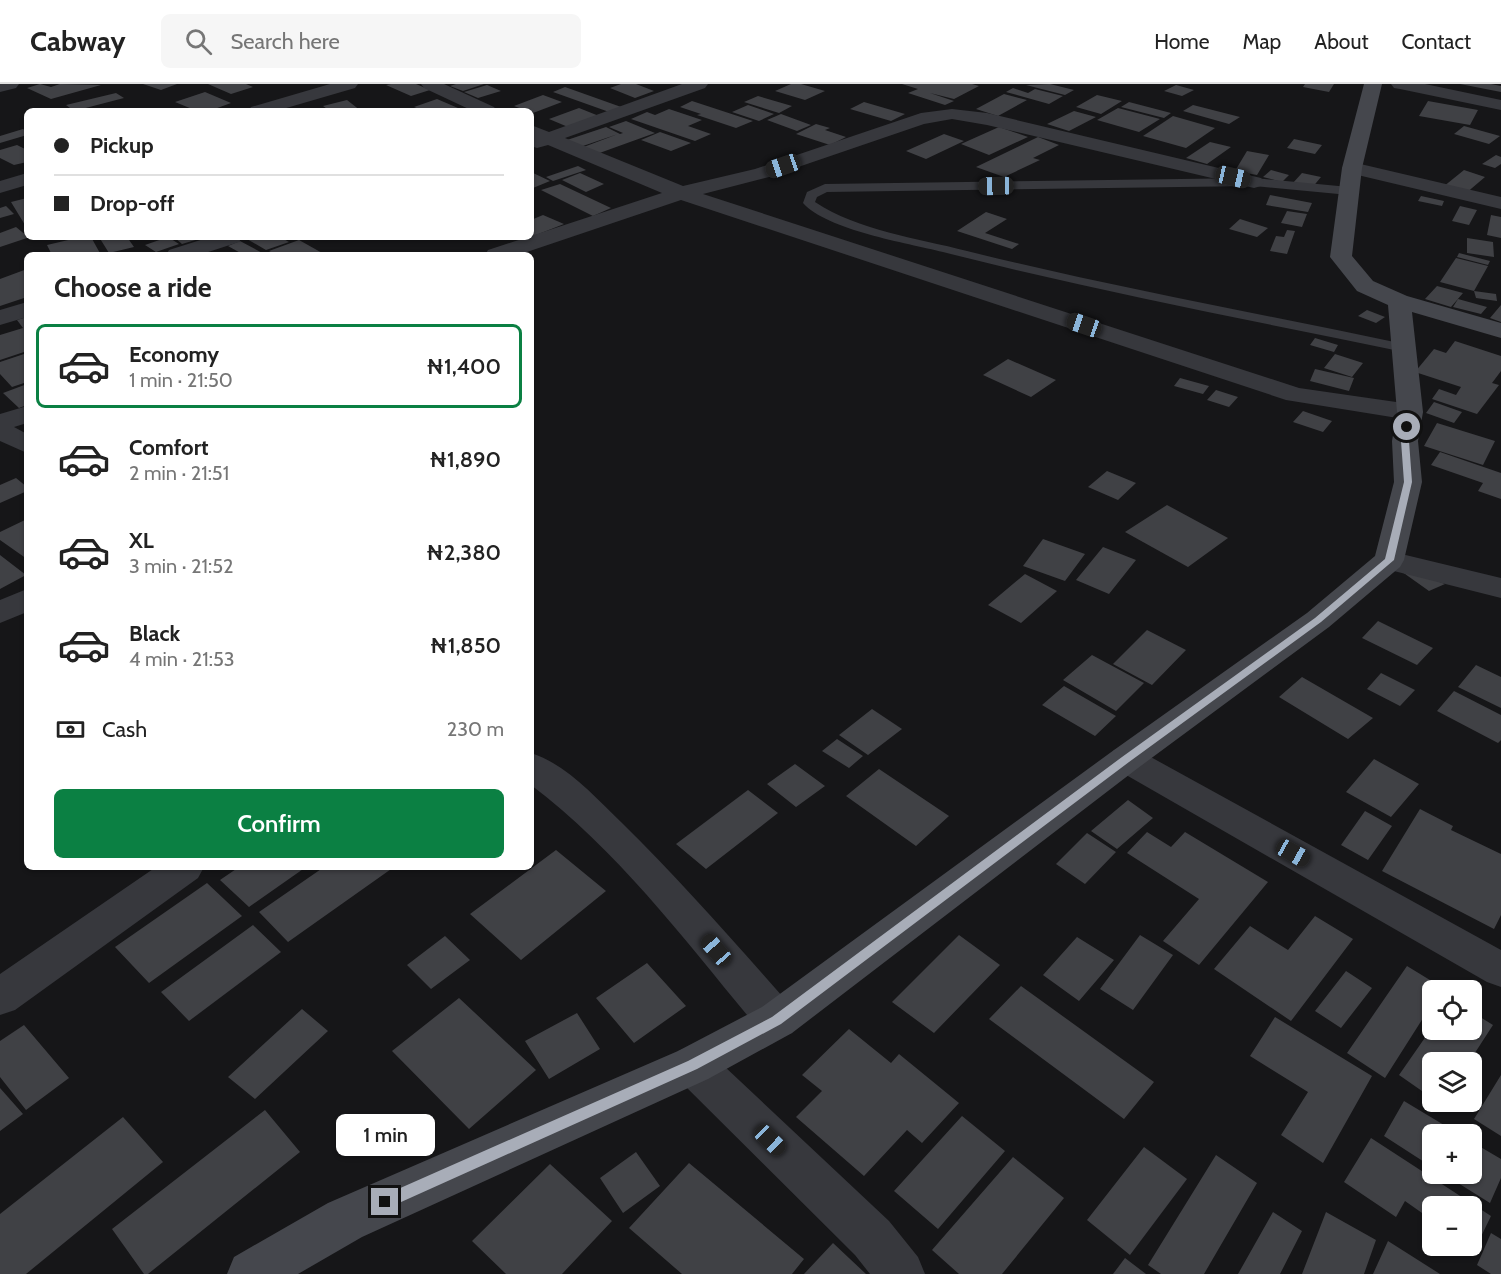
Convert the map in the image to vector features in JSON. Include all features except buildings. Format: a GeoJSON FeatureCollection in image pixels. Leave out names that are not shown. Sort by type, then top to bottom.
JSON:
{"type":"FeatureCollection","features":[{"type":"Feature","properties":{"kind":"street"},"geometry":{"type":"LineString","coordinates":[[0,87],[10,84]]}},
{"type":"Feature","properties":{"kind":"street"},"geometry":{"type":"LineString","coordinates":[[267,108],[349,84]]}},
{"type":"Feature","properties":{"kind":"street"},"geometry":{"type":"LineString","coordinates":[[430,84],[482,108]]}},
{"type":"Feature","properties":{"kind":"street"},"geometry":{"type":"LineString","coordinates":[[537,138],[699,84]]}},
{"type":"Feature","properties":{"kind":"street"},"geometry":{"type":"LineString","coordinates":[[1373,84],[1352,168],[1341,257],[1365,286],[1399,302],[1501,331]]}},
{"type":"Feature","properties":{"kind":"street"},"geometry":{"type":"LineString","coordinates":[[1400,84],[1501,105]]}},
{"type":"Feature","properties":{"kind":"street"},"geometry":{"type":"LineString","coordinates":[[505,252],[681,192],[762,173],[921,119],[952,114],[987,119],[1254,182]]}},
{"type":"Feature","properties":{"kind":"street"},"geometry":{"type":"LineString","coordinates":[[537,138],[681,192],[1295,395],[1410,412]]}},
{"type":"Feature","properties":{"kind":"street"},"geometry":{"type":"LineString","coordinates":[[1352,168],[1501,203]]}},
{"type":"Feature","properties":{"kind":"street"},"geometry":{"type":"LineString","coordinates":[[0,187],[24,180]]}},
{"type":"Feature","properties":{"kind":"street"},"geometry":{"type":"LineString","coordinates":[[186,252],[222,240]]}},
{"type":"Feature","properties":{"kind":"street"},"geometry":{"type":"LineString","coordinates":[[251,1274],[345,1220],[693,1065],[777,1020],[1126,759],[1318,620],[1389,560],[1408,482],[1405,441],[1410,412],[1399,302]]}},
{"type":"Feature","properties":{"kind":"street"},"geometry":{"type":"LineString","coordinates":[[0,318],[24,310]]}},
{"type":"Feature","properties":{"kind":"street"},"geometry":{"type":"LineString","coordinates":[[0,423],[24,415]]}},
{"type":"Feature","properties":{"kind":"street"},"geometry":{"type":"LineString","coordinates":[[0,430],[24,443]]}},
{"type":"Feature","properties":{"kind":"street"},"geometry":{"type":"LineString","coordinates":[[1389,560],[1501,588]]}},
{"type":"Feature","properties":{"kind":"street"},"geometry":{"type":"LineString","coordinates":[[0,613],[24,601]]}},
{"type":"Feature","properties":{"kind":"street"},"geometry":{"type":"LineString","coordinates":[[1126,759],[1501,969]]}},
{"type":"Feature","properties":{"kind":"street"},"geometry":{"type":"LineString","coordinates":[[534,768],[575,799],[655,879],[777,1020]]}},
{"type":"Feature","properties":{"kind":"street"},"geometry":{"type":"LineString","coordinates":[[0,997],[180,870]]}},
{"type":"Feature","properties":{"kind":"street"},"geometry":{"type":"LineString","coordinates":[[693,1065],[872,1238],[901,1274]]}},
{"type":"Feature","properties":{"kind":"lane"},"geometry":{"type":"LineString","coordinates":[[1349,191],[1254,182],[825,188],[811,195],[809,203],[820,212],[868,229],[999,263],[1404,348]]}},
{"type":"Feature","properties":{"kind":"route"},"geometry":{"type":"LineString","coordinates":[[385,1202],[693,1065],[777,1020],[859,961],[1126,759],[1318,620],[1389,560],[1408,482],[1405,441],[1407,427]]}}]}
